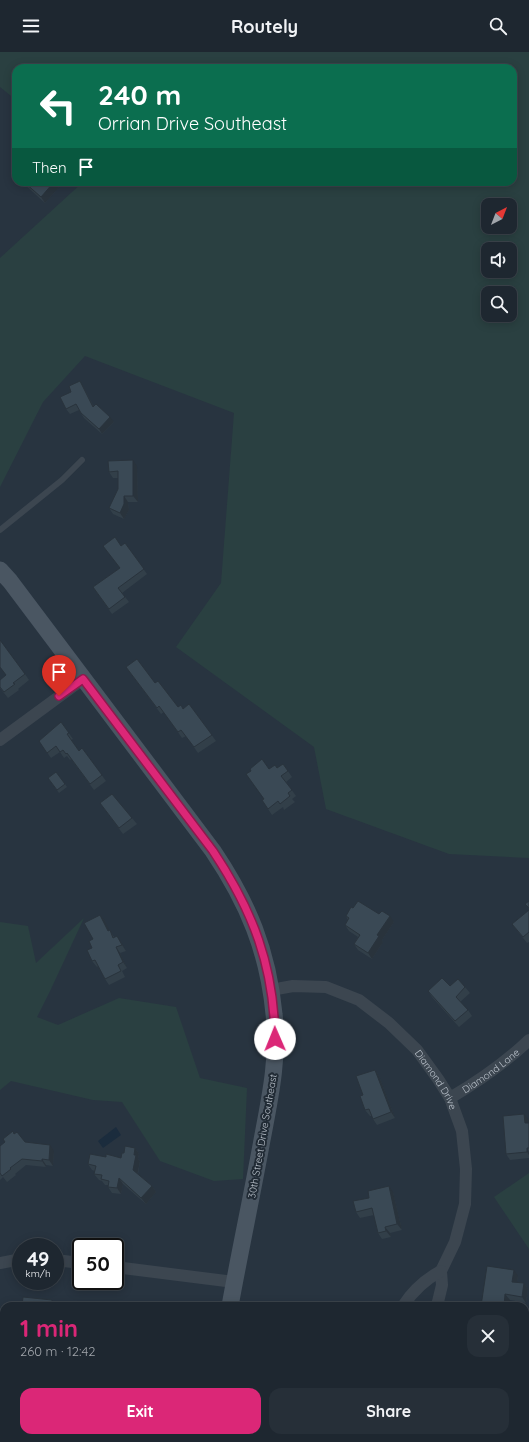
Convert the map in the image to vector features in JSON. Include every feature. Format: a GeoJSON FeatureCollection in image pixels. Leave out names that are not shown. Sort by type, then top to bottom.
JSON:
{"type":"FeatureCollection","features":[{"type":"Feature","properties":{"kind":"main road","name":"30th Street Drive Southeast"},"geometry":{"type":"LineString","coordinates":[[0,570],[10,581],[213,851],[229,874],[255,928],[272,990],[275,1039],[274,1066],[271,1091],[231,1302]]}},
{"type":"Feature","properties":{"kind":"street"},"geometry":{"type":"LineString","coordinates":[[0,740],[83,679]]}},
{"type":"Feature","properties":{"kind":"street","name":"Diamond Drive"},"geometry":{"type":"LineString","coordinates":[[272,990],[293,986],[326,987],[359,1000],[389,1023],[417,1050],[450,1098],[462,1131],[466,1169],[465,1204],[455,1242],[441,1271],[442,1285],[438,1302]]}},
{"type":"Feature","properties":{"kind":"street","name":"Diamond Lane"},"geometry":{"type":"LineString","coordinates":[[450,1098],[475,1084],[514,1054],[529,1040]]}},
{"type":"Feature","properties":{"kind":"street"},"geometry":{"type":"LineString","coordinates":[[0,1263],[12,1261]]}},
{"type":"Feature","properties":{"kind":"street"},"geometry":{"type":"LineString","coordinates":[[124,1268],[234,1282]]}},
{"type":"Feature","properties":{"kind":"street","name":"Diamond Drive"},"geometry":{"type":"LineString","coordinates":[[405,1302],[430,1277],[441,1271]]}},
{"type":"Feature","properties":{"kind":"lane"},"geometry":{"type":"LineString","coordinates":[[0,530],[62,480],[82,460]]}},
{"type":"Feature","properties":{"kind":"green space"},"geometry":{"type":"Polygon","coordinates":[[[0,52],[529,52],[529,858],[449,854],[326,809],[314,747],[176,647],[221,583],[234,413],[85,356],[43,402],[0,487],[0,258],[79,186],[517,186],[517,64],[12,64],[12,97],[0,87],[0,52]]]}},
{"type":"Feature","properties":{"kind":"green space"},"geometry":{"type":"Polygon","coordinates":[[[84,918],[37,1017],[58,1025],[119,998],[176,1007],[200,1078],[247,1088],[243,1179],[214,1181],[160,1161],[122,1102],[93,1100],[11,1081],[0,1090],[0,922],[28,926],[36,963],[84,918]]]}},
{"type":"Feature","properties":{"kind":"green space"},"geometry":{"type":"Polygon","coordinates":[[[529,1173],[529,1249],[494,1197],[529,1173]]]}},
{"type":"Feature","properties":{"kind":"water"},"geometry":{"type":"Polygon","coordinates":[[[116,1127],[121,1135],[103,1148],[98,1141],[116,1127]]]}},
{"type":"Feature","properties":{"kind":"building"},"geometry":{"type":"Polygon","coordinates":[[[29,186],[51,186],[41,197],[29,186]]]}},
{"type":"Feature","properties":{"kind":"building"},"geometry":{"type":"Polygon","coordinates":[[[80,381],[93,407],[96,404],[110,417],[99,429],[81,413],[76,404],[66,409],[60,397],[71,392],[69,386],[80,381]]]}},
{"type":"Feature","properties":{"kind":"building"},"geometry":{"type":"Polygon","coordinates":[[[133,460],[133,496],[124,496],[124,504],[120,513],[109,508],[118,489],[118,471],[109,472],[108,461],[133,460]]]}},
{"type":"Feature","properties":{"kind":"building"},"geometry":{"type":"Polygon","coordinates":[[[115,537],[121,546],[125,543],[144,569],[118,588],[125,597],[109,609],[93,587],[120,568],[103,546],[115,537]]]}},
{"type":"Feature","properties":{"kind":"building"},"geometry":{"type":"Polygon","coordinates":[[[0,640],[25,674],[4,692],[0,687],[0,680],[6,675],[0,667],[0,640]]]}},
{"type":"Feature","properties":{"kind":"building"},"geometry":{"type":"Polygon","coordinates":[[[137,659],[155,683],[158,681],[178,707],[181,705],[183,709],[189,704],[212,735],[194,747],[181,730],[178,732],[159,706],[157,708],[126,667],[137,659]]]}},
{"type":"Feature","properties":{"kind":"building"},"geometry":{"type":"Polygon","coordinates":[[[61,722],[69,733],[67,734],[79,751],[82,748],[102,775],[90,784],[67,753],[66,754],[63,750],[60,752],[56,746],[47,753],[39,741],[61,722]]]}},
{"type":"Feature","properties":{"kind":"building"},"geometry":{"type":"Polygon","coordinates":[[[262,759],[269,769],[275,765],[277,768],[283,764],[288,771],[281,776],[292,790],[288,793],[290,796],[280,804],[278,801],[268,809],[262,800],[264,799],[246,774],[251,771],[250,769],[262,759]]]}},
{"type":"Feature","properties":{"kind":"building"},"geometry":{"type":"Polygon","coordinates":[[[56,772],[65,784],[57,790],[48,778],[56,772]]]}},
{"type":"Feature","properties":{"kind":"building"},"geometry":{"type":"Polygon","coordinates":[[[112,794],[132,818],[119,828],[100,803],[112,794]]]}},
{"type":"Feature","properties":{"kind":"building"},"geometry":{"type":"Polygon","coordinates":[[[358,901],[379,914],[382,911],[390,916],[377,935],[379,936],[368,953],[354,944],[360,935],[345,925],[349,918],[346,916],[351,907],[353,908],[358,901]]]}},
{"type":"Feature","properties":{"kind":"building"},"geometry":{"type":"Polygon","coordinates":[[[529,901],[529,908],[525,904],[529,901]]]}},
{"type":"Feature","properties":{"kind":"building"},"geometry":{"type":"Polygon","coordinates":[[[529,910],[529,932],[523,937],[512,924],[529,910]]]}},
{"type":"Feature","properties":{"kind":"building"},"geometry":{"type":"Polygon","coordinates":[[[100,915],[108,931],[110,930],[113,938],[117,936],[122,945],[116,947],[123,962],[118,965],[121,971],[105,979],[95,960],[92,961],[87,950],[92,948],[89,941],[93,939],[84,923],[100,915]]]}},
{"type":"Feature","properties":{"kind":"building"},"geometry":{"type":"Polygon","coordinates":[[[442,978],[450,986],[458,979],[465,987],[456,997],[468,1010],[455,1021],[428,991],[442,978]]]}},
{"type":"Feature","properties":{"kind":"building"},"geometry":{"type":"Polygon","coordinates":[[[375,1070],[391,1112],[373,1119],[369,1109],[365,1110],[360,1096],[363,1095],[356,1076],[375,1070]]]}},
{"type":"Feature","properties":{"kind":"building"},"geometry":{"type":"Polygon","coordinates":[[[524,1114],[525,1123],[529,1123],[529,1148],[527,1148],[527,1152],[506,1154],[503,1116],[524,1114]]]}},
{"type":"Feature","properties":{"kind":"building"},"geometry":{"type":"Polygon","coordinates":[[[13,1131],[14,1134],[17,1132],[25,1142],[50,1145],[49,1160],[42,1159],[42,1161],[22,1159],[2,1176],[0,1173],[0,1146],[5,1142],[3,1139],[13,1131]]]}},
{"type":"Feature","properties":{"kind":"building"},"geometry":{"type":"Polygon","coordinates":[[[125,1146],[135,1148],[134,1155],[136,1155],[133,1170],[152,1186],[141,1198],[119,1178],[117,1188],[108,1187],[109,1181],[101,1179],[102,1175],[94,1174],[96,1166],[88,1164],[90,1154],[106,1157],[106,1154],[121,1158],[122,1153],[124,1153],[125,1146]]]}},
{"type":"Feature","properties":{"kind":"building"},"geometry":{"type":"Polygon","coordinates":[[[389,1186],[397,1224],[385,1227],[386,1231],[378,1233],[372,1208],[356,1212],[353,1201],[369,1198],[368,1191],[389,1186]]]}},
{"type":"Feature","properties":{"kind":"building"},"geometry":{"type":"Polygon","coordinates":[[[487,1266],[514,1270],[512,1282],[524,1283],[522,1297],[505,1294],[504,1302],[482,1302],[487,1266]]]}},
{"type":"Feature","properties":{"kind":"building"},"geometry":{"type":"Polygon","coordinates":[[[23,1297],[52,1300],[52,1302],[22,1302],[23,1297]]]}},
{"type":"Feature","properties":{"kind":"route"},"geometry":{"type":"LineString","coordinates":[[59,696],[83,679],[229,874],[255,928],[262,950],[272,990],[275,1039]]}}]}
